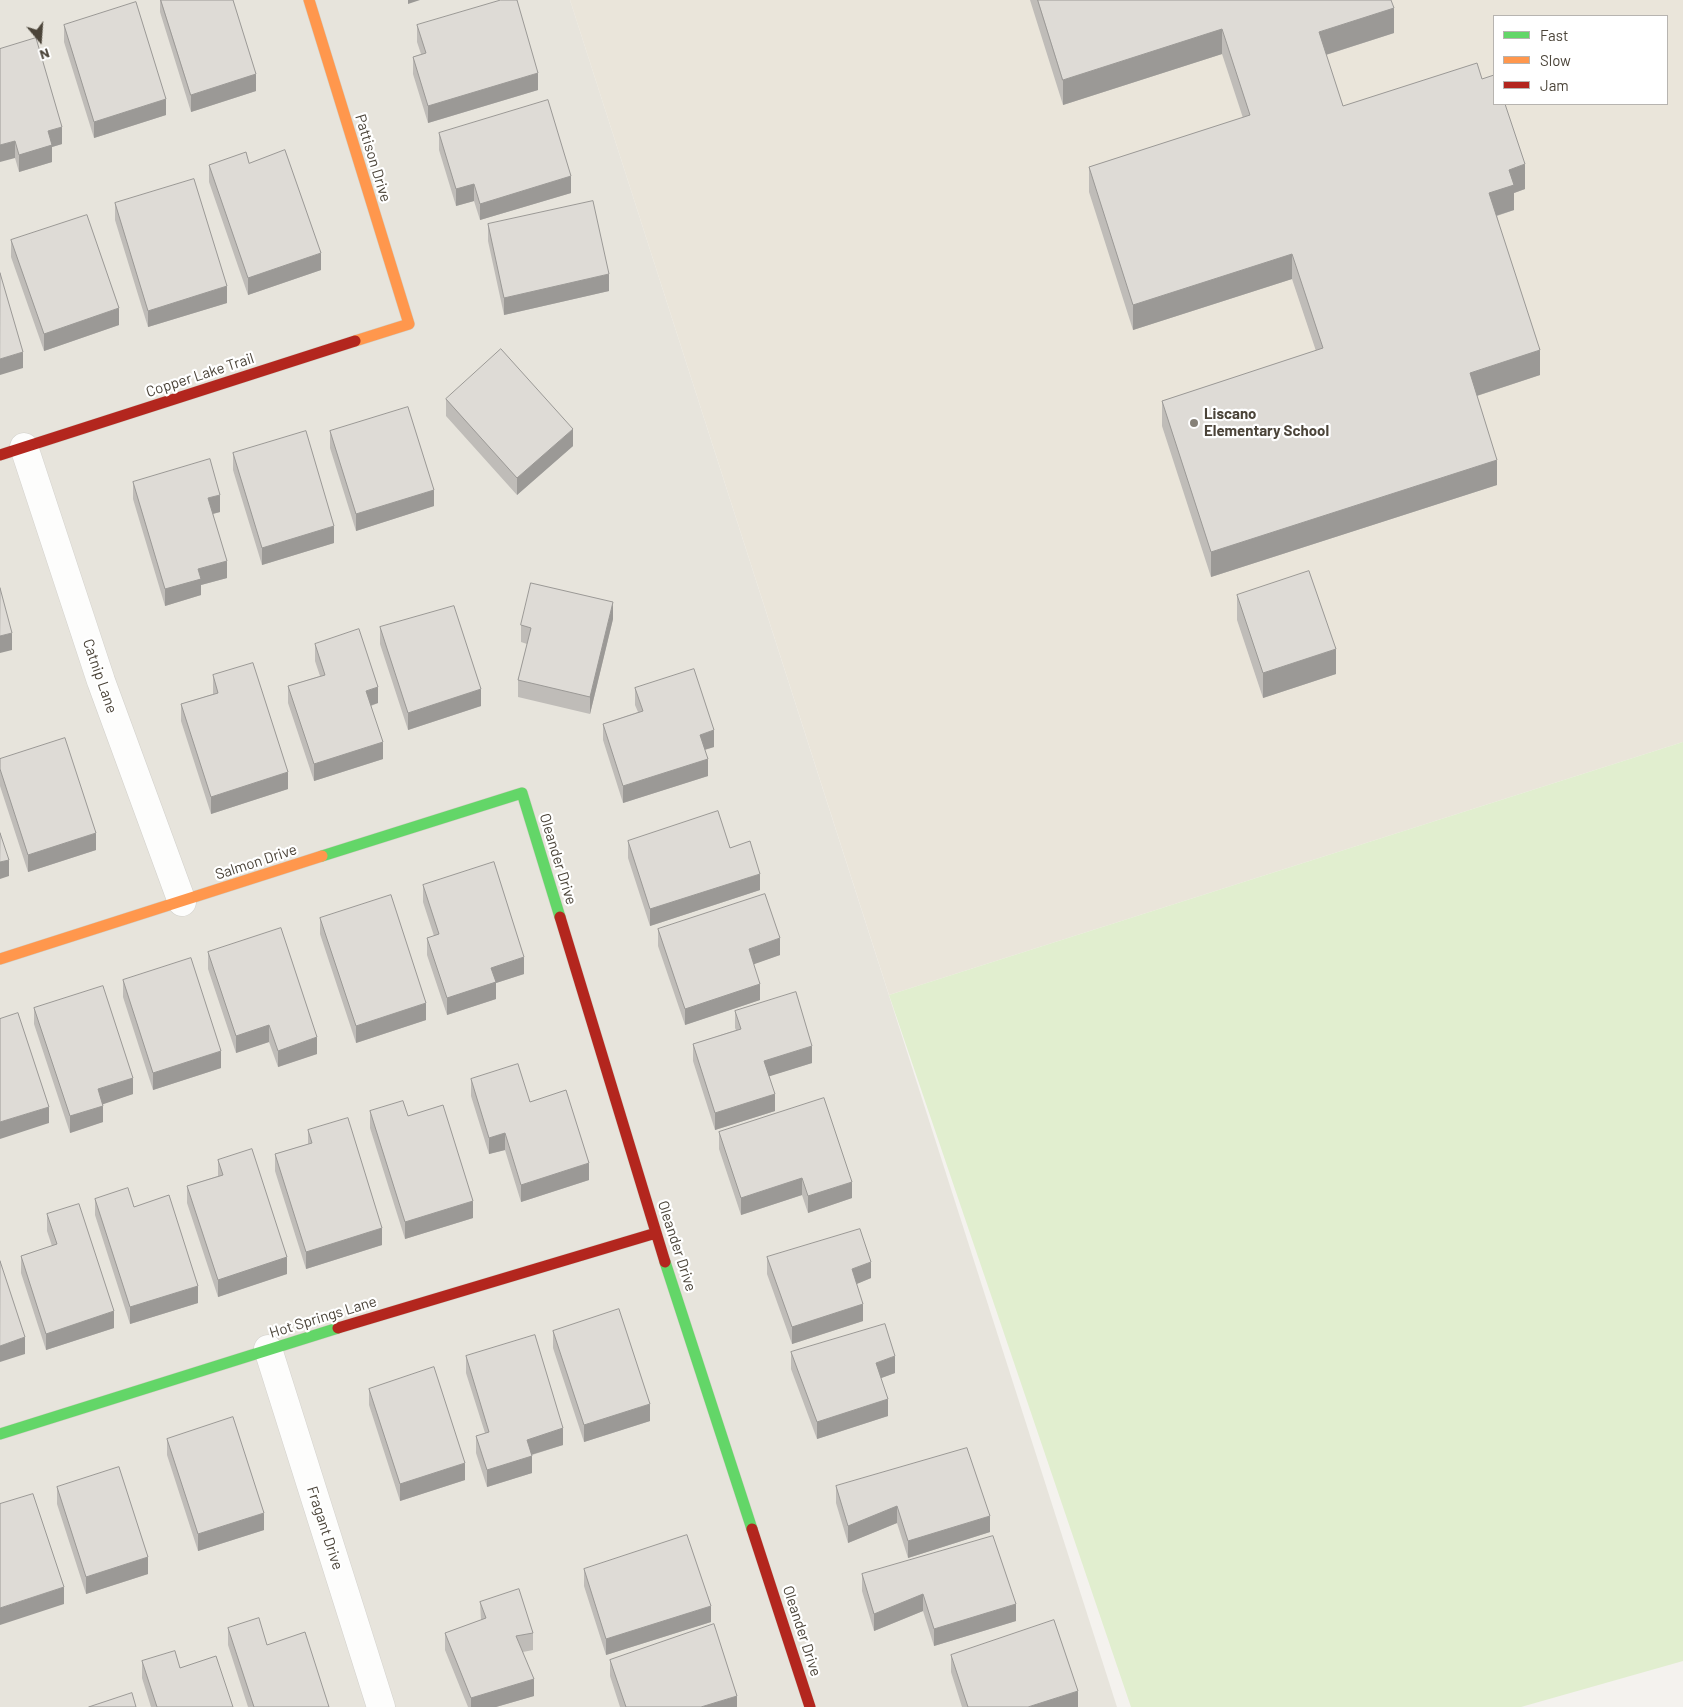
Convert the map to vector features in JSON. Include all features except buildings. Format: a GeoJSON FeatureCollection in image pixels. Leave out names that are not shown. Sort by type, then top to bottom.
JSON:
{"type":"FeatureCollection","features":[{"type":"Feature","properties":{"kind":"street","name":"Pattison Drive"},"geometry":{"type":"LineString","coordinates":[[309,0],[409,324]]}},
{"type":"Feature","properties":{"kind":"street","name":"Copper Lake Trail"},"geometry":{"type":"LineString","coordinates":[[12,451],[409,324]]}},
{"type":"Feature","properties":{"kind":"street","name":"Catnip Lane"},"geometry":{"type":"LineString","coordinates":[[12,451],[101,681],[182,902]]}},
{"type":"Feature","properties":{"kind":"street","name":"Salmon Drive"},"geometry":{"type":"LineString","coordinates":[[0,959],[522,792]]}},
{"type":"Feature","properties":{"kind":"street","name":"Oleander Drive"},"geometry":{"type":"LineString","coordinates":[[522,792],[656,1233],[810,1707]]}},
{"type":"Feature","properties":{"kind":"street","name":"Hot Springs Lane"},"geometry":{"type":"LineString","coordinates":[[0,1434],[268,1349],[656,1233]]}},
{"type":"Feature","properties":{"kind":"street","name":"Fragant Drive"},"geometry":{"type":"LineString","coordinates":[[268,1349],[381,1707]]}},
{"type":"Feature","properties":{"kind":"shaded area"},"geometry":{"type":"Polygon","coordinates":[[[0,0],[570,0],[1117,1707],[0,1707],[0,0]]]}},
{"type":"Feature","properties":{"kind":"shaded area","name":"Liscano Elementary School"},"geometry":{"type":"Polygon","coordinates":[[[570,0],[1683,0],[1683,742],[889,995],[570,0]]]}},
{"type":"Feature","properties":{"kind":"green space"},"geometry":{"type":"Polygon","coordinates":[[[1683,742],[1683,1661],[1521,1707],[1131,1707],[889,995],[1683,742]]]}},
{"type":"Feature","properties":{"kind":"traffic: fast"},"geometry":{"type":"LineString","coordinates":[[322,856],[522,793],[560,917]]}},
{"type":"Feature","properties":{"kind":"traffic: fast"},"geometry":{"type":"LineString","coordinates":[[665,1262],[752,1529]]}},
{"type":"Feature","properties":{"kind":"traffic: fast"},"geometry":{"type":"LineString","coordinates":[[0,1434],[338,1328]]}},
{"type":"Feature","properties":{"kind":"traffic: slow"},"geometry":{"type":"LineString","coordinates":[[309,0],[409,324],[355,341]]}},
{"type":"Feature","properties":{"kind":"traffic: slow"},"geometry":{"type":"LineString","coordinates":[[0,959],[322,856]]}},
{"type":"Feature","properties":{"kind":"traffic: jam"},"geometry":{"type":"LineString","coordinates":[[0,455],[355,341]]}},
{"type":"Feature","properties":{"kind":"traffic: jam"},"geometry":{"type":"LineString","coordinates":[[560,917],[665,1262]]}},
{"type":"Feature","properties":{"kind":"traffic: jam"},"geometry":{"type":"LineString","coordinates":[[338,1328],[656,1233]]}},
{"type":"Feature","properties":{"kind":"traffic: jam"},"geometry":{"type":"LineString","coordinates":[[752,1529],[810,1707]]}},
{"type":"Feature","properties":{"kind":"place","name":"Liscano Elementary School"},"geometry":{"type":"Point","coordinates":[1194,423]}}]}
